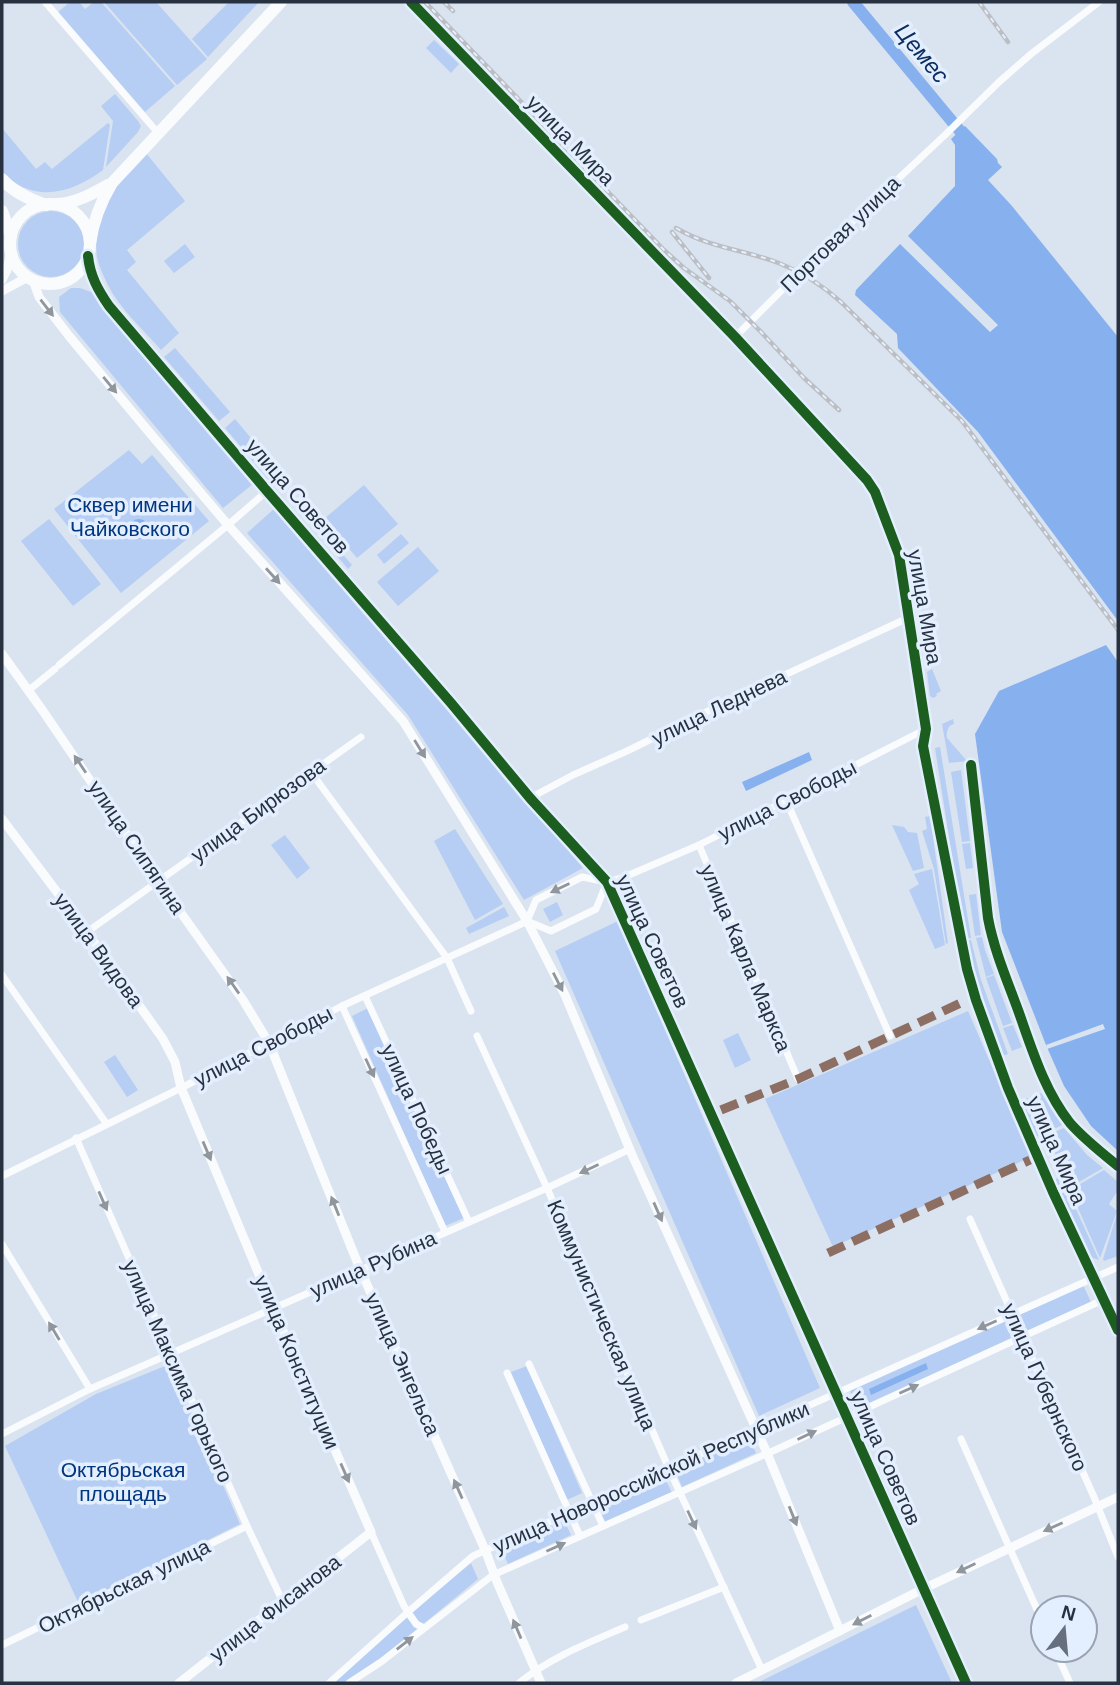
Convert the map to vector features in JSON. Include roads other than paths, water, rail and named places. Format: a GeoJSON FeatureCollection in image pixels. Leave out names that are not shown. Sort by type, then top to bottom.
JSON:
{"type":"FeatureCollection","features":[{"type":"Feature","properties":{"kind":"highway"},"geometry":{"type":"LineString","coordinates":[[2,211],[11,236],[14,262],[20,270],[30,279],[52,284],[70,279],[84,265],[96,215],[112,183],[281,2]]}},
{"type":"Feature","properties":{"kind":"highway"},"geometry":{"type":"LineString","coordinates":[[2,179],[18,192],[71,210],[82,221],[89,236],[89,250]]}},
{"type":"Feature","properties":{"kind":"highway"},"geometry":{"type":"LineString","coordinates":[[11,236],[23,215],[38,206],[66,204],[89,196],[112,183]]}},
{"type":"Feature","properties":{"kind":"street"},"geometry":{"type":"LineString","coordinates":[[45,2],[158,133]]}},
{"type":"Feature","properties":{"kind":"street","name":"улица Мира"},"geometry":{"type":"LineString","coordinates":[[411,2],[735,337],[867,480],[875,492],[899,555],[926,729],[923,746],[967,969],[1008,1088],[1118,1330]]}},
{"type":"Feature","properties":{"kind":"street","name":"Портовая улица"},"geometry":{"type":"LineString","coordinates":[[735,337],[865,208],[999,82],[1099,2]]}},
{"type":"Feature","properties":{"kind":"street","name":"улица Советов"},"geometry":{"type":"LineString","coordinates":[[89,250],[92,276],[109,306],[452,703],[530,798],[607,882],[966,1683]]}},
{"type":"Feature","properties":{"kind":"street"},"geometry":{"type":"LineString","coordinates":[[2,281],[11,252]]}},
{"type":"Feature","properties":{"kind":"street"},"geometry":{"type":"LineString","coordinates":[[2,291],[30,279],[39,297],[69,337],[228,525],[403,721],[527,921],[565,995],[630,1149],[757,1429],[840,1631]]}},
{"type":"Feature","properties":{"kind":"street"},"geometry":{"type":"LineString","coordinates":[[29,690],[267,491]]}},
{"type":"Feature","properties":{"kind":"street","name":"улица Леднева"},"geometry":{"type":"LineString","coordinates":[[530,798],[573,775],[908,618]]}},
{"type":"Feature","properties":{"kind":"street","name":"улица Сипягина"},"geometry":{"type":"LineString","coordinates":[[2,654],[243,1000],[270,1043]]}},
{"type":"Feature","properties":{"kind":"street","name":"улица Свободы"},"geometry":{"type":"LineString","coordinates":[[2,1176],[342,1006],[527,921],[536,900],[558,888],[582,877],[607,882],[622,878],[699,845],[926,729]]}},
{"type":"Feature","properties":{"kind":"street","name":"улица Бирюзова"},"geometry":{"type":"LineString","coordinates":[[87,932],[361,737]]}},
{"type":"Feature","properties":{"kind":"street"},"geometry":{"type":"LineString","coordinates":[[312,772],[447,958],[471,1011]]}},
{"type":"Feature","properties":{"kind":"street"},"geometry":{"type":"LineString","coordinates":[[786,800],[890,1036]]}},
{"type":"Feature","properties":{"kind":"street","name":"улица Видова"},"geometry":{"type":"LineString","coordinates":[[2,819],[163,1039],[176,1062],[181,1088]]}},
{"type":"Feature","properties":{"kind":"street","name":"улица Карла Маркса"},"geometry":{"type":"LineString","coordinates":[[699,845],[798,1079]]}},
{"type":"Feature","properties":{"kind":"street"},"geometry":{"type":"LineString","coordinates":[[527,921],[551,931],[596,909],[607,882]]}},
{"type":"Feature","properties":{"kind":"street"},"geometry":{"type":"LineString","coordinates":[[2,975],[106,1124]]}},
{"type":"Feature","properties":{"kind":"street","name":"улица Победы"},"geometry":{"type":"LineString","coordinates":[[365,996],[469,1222]]}},
{"type":"Feature","properties":{"kind":"street","name":"улица Победы"},"geometry":{"type":"LineString","coordinates":[[342,1006],[445,1232]]}},
{"type":"Feature","properties":{"kind":"street","name":"Коммунистическая улица"},"geometry":{"type":"LineString","coordinates":[[477,1036],[547,1188],[679,1492],[762,1670]]}},
{"type":"Feature","properties":{"kind":"street","name":"улица Энгельса"},"geometry":{"type":"LineString","coordinates":[[270,1043],[360,1269],[541,1683]]}},
{"type":"Feature","properties":{"kind":"street","name":"улица Конституции"},"geometry":{"type":"LineString","coordinates":[[181,1088],[371,1532],[408,1612],[416,1624],[424,1628]]}},
{"type":"Feature","properties":{"kind":"street","name":"улица Максима Горького"},"geometry":{"type":"LineString","coordinates":[[76,1138],[170,1354],[283,1602]]}},
{"type":"Feature","properties":{"kind":"street","name":"улица Рубина"},"geometry":{"type":"LineString","coordinates":[[2,1434],[90,1389],[630,1149]]}},
{"type":"Feature","properties":{"kind":"street","name":"улица Губернского"},"geometry":{"type":"LineString","coordinates":[[970,1219],[1118,1557]]}},
{"type":"Feature","properties":{"kind":"street"},"geometry":{"type":"LineString","coordinates":[[2,1244],[90,1389]]}},
{"type":"Feature","properties":{"kind":"street","name":"улица Новороссийской Республики"},"geometry":{"type":"LineString","coordinates":[[329,1683],[473,1556],[1118,1267]]}},
{"type":"Feature","properties":{"kind":"street","name":"улица Новороссийской Республики"},"geometry":{"type":"LineString","coordinates":[[349,1683],[381,1662],[494,1575],[1105,1299]]}},
{"type":"Feature","properties":{"kind":"street"},"geometry":{"type":"LineString","coordinates":[[529,1364],[603,1526]]}},
{"type":"Feature","properties":{"kind":"street"},"geometry":{"type":"LineString","coordinates":[[507,1373],[580,1536]]}},
{"type":"Feature","properties":{"kind":"street"},"geometry":{"type":"LineString","coordinates":[[961,1440],[1030,1594]]}},
{"type":"Feature","properties":{"kind":"street"},"geometry":{"type":"LineString","coordinates":[[736,1683],[1009,1547],[1118,1497]]}},
{"type":"Feature","properties":{"kind":"street","name":"Октябрьская улица"},"geometry":{"type":"LineString","coordinates":[[2,1645],[247,1526]]}},
{"type":"Feature","properties":{"kind":"street","name":"улица Фисанова"},"geometry":{"type":"LineString","coordinates":[[179,1683],[371,1532]]}},
{"type":"Feature","properties":{"kind":"street"},"geometry":{"type":"LineString","coordinates":[[640,1620],[724,1587]]}},
{"type":"Feature","properties":{"kind":"street"},"geometry":{"type":"LineString","coordinates":[[519,1683],[561,1655],[625,1627]]}},
{"type":"Feature","properties":{"kind":"street"},"geometry":{"type":"LineString","coordinates":[[1061,1664],[1070,1683]]}},
{"type":"Feature","properties":{"kind":"water"},"geometry":{"type":"Polygon","coordinates":[[[965,126],[1002,167],[988,180],[1118,337],[1118,621],[978,432],[898,348],[897,334],[855,295],[856,290],[900,244],[990,332],[998,325],[908,236],[955,186],[955,145],[951,139],[965,126]]]}},
{"type":"Feature","properties":{"kind":"water"},"geometry":{"type":"Polygon","coordinates":[[[139,519],[146,522],[149,529],[146,536],[139,539],[132,536],[129,529],[132,522],[139,519]]]}},
{"type":"Feature","properties":{"kind":"water"},"geometry":{"type":"Polygon","coordinates":[[[1106,645],[1118,662],[1118,1151],[1091,1126],[1064,1086],[1002,932],[975,734],[999,691],[1106,645]]]}},
{"type":"Feature","properties":{"kind":"water"},"geometry":{"type":"Polygon","coordinates":[[[809,752],[812,760],[746,791],[742,782],[809,752]]]}},
{"type":"Feature","properties":{"kind":"water"},"geometry":{"type":"Polygon","coordinates":[[[926,1363],[928,1369],[871,1395],[869,1389],[926,1363]]]}},
{"type":"Feature","properties":{"kind":"waterway","name":"Цемес"},"geometry":{"type":"LineString","coordinates":[[853,2],[960,131]]}},
{"type":"Feature","properties":{"kind":"railway"},"geometry":{"type":"LineString","coordinates":[[425,2],[664,250],[730,301],[804,378],[839,410]]}},
{"type":"Feature","properties":{"kind":"railway"},"geometry":{"type":"LineString","coordinates":[[444,2],[453,11]]}},
{"type":"Feature","properties":{"kind":"railway"},"geometry":{"type":"LineString","coordinates":[[979,2],[1008,42]]}},
{"type":"Feature","properties":{"kind":"railway"},"geometry":{"type":"LineString","coordinates":[[676,228],[715,245],[789,268],[813,280],[841,302],[962,421],[1118,630]]}},
{"type":"Feature","properties":{"kind":"railway"},"geometry":{"type":"LineString","coordinates":[[672,232],[709,278]]}},
{"type":"Feature","properties":{"kind":"park label","name":"Сквер имени Чайковского"},"geometry":{"type":"Point","coordinates":[130,516]}},
{"type":"Feature","properties":{"kind":"park label","name":"Октябрьская площадь"},"geometry":{"type":"Point","coordinates":[123,1481]}}]}
